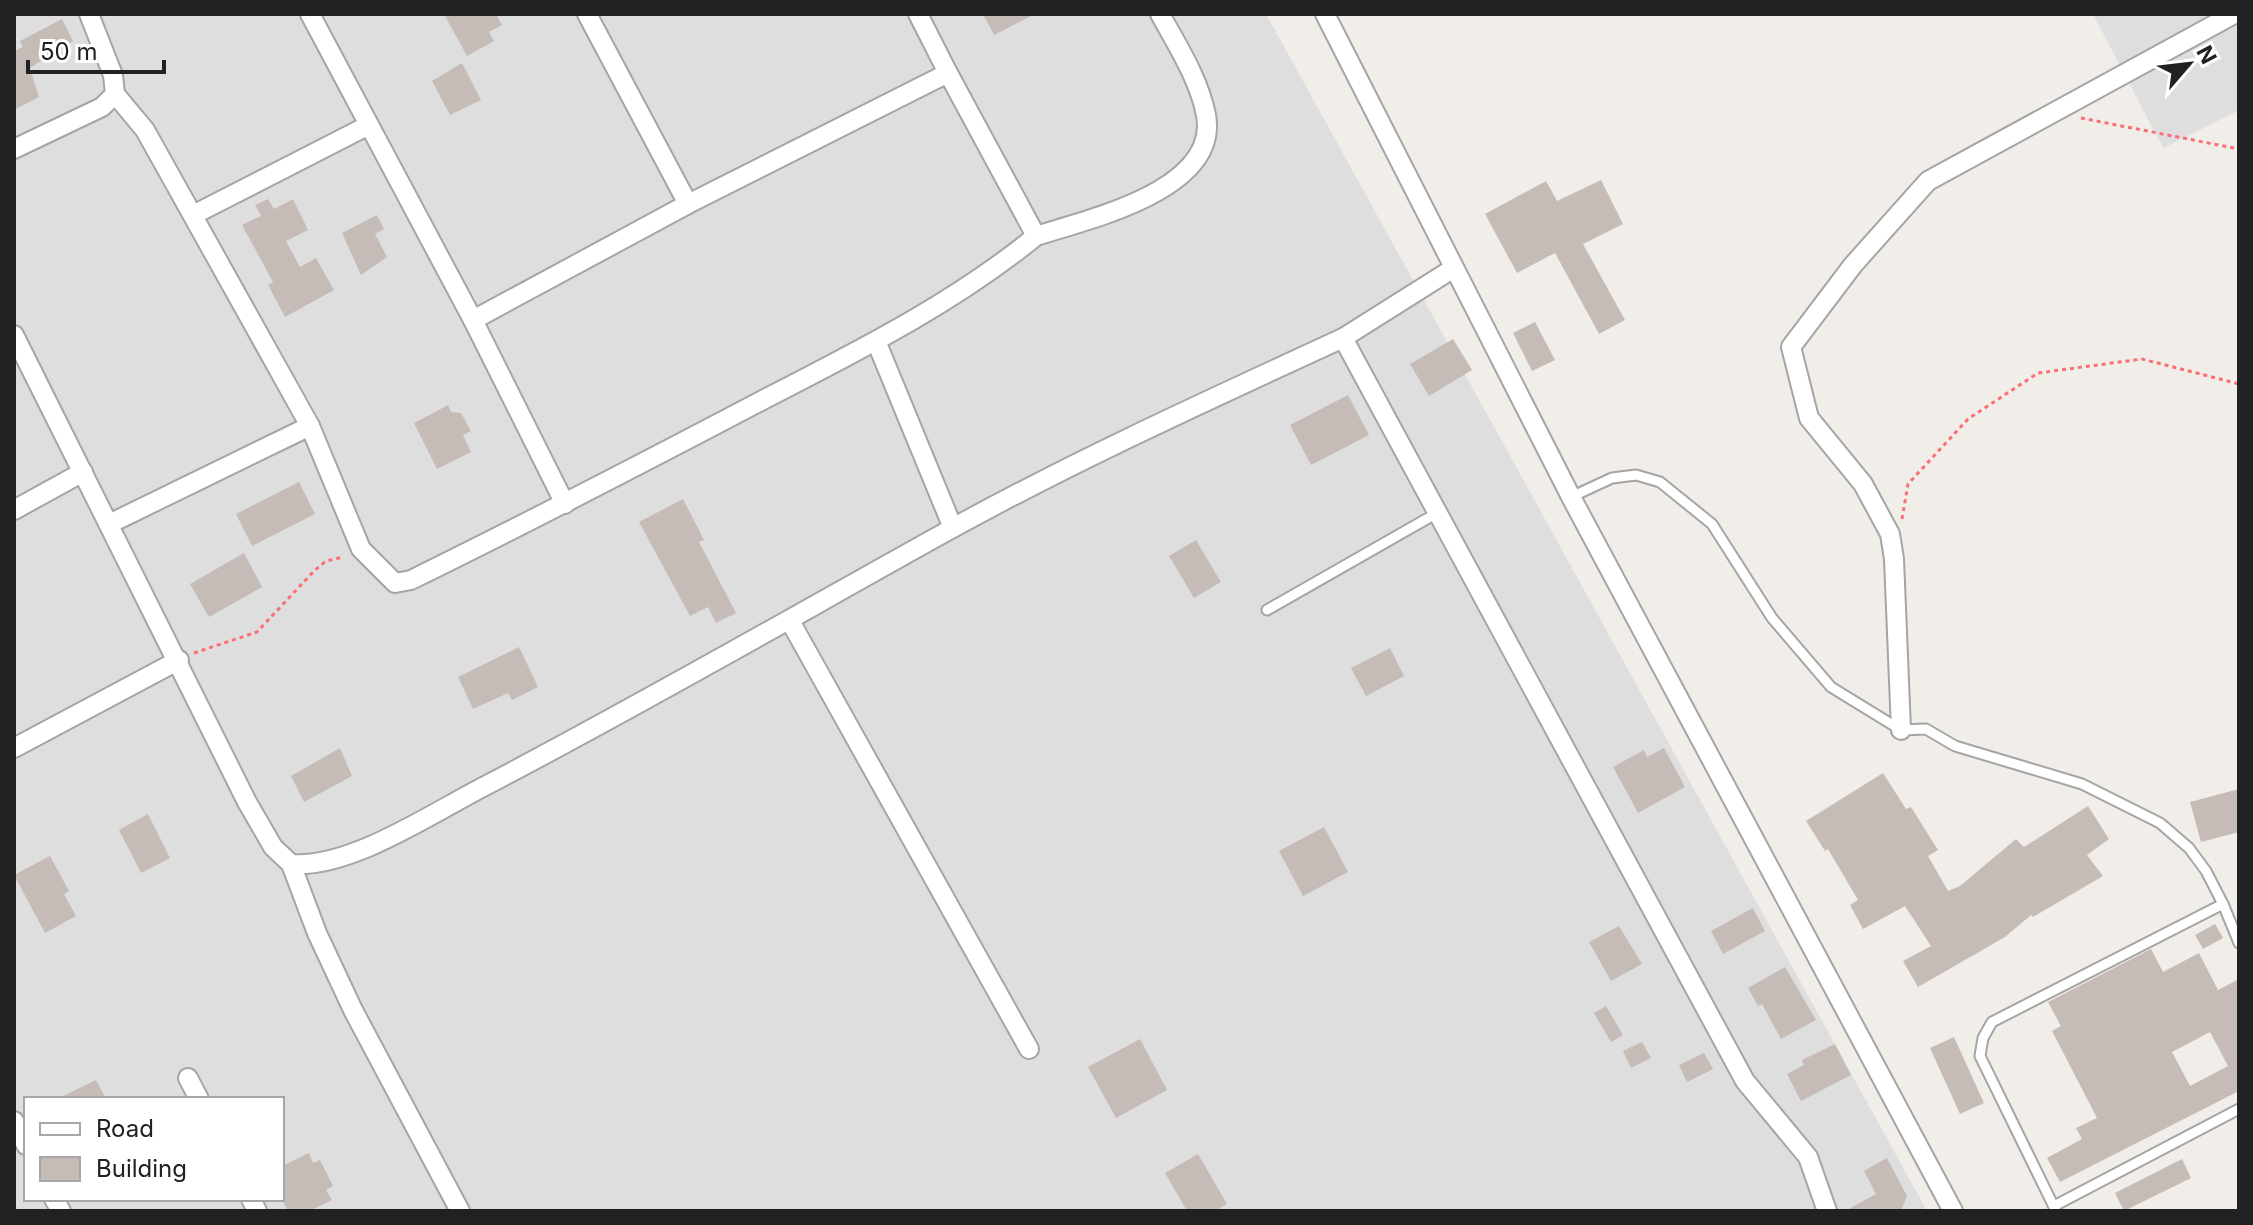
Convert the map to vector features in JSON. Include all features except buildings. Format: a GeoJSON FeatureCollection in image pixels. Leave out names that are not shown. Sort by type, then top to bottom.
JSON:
{"type":"FeatureCollection","features":[{"type":"Feature","properties":{"kind":"street"},"geometry":{"type":"LineString","coordinates":[[89,14],[113,75],[115,94],[145,130],[310,426],[361,549],[395,583],[411,580],[565,504],[876,341],[995,269],[1036,236],[1107,213],[1179,180],[1203,153],[1206,116],[1184,57],[1160,14]]}},
{"type":"Feature","properties":{"kind":"street"},"geometry":{"type":"LineString","coordinates":[[310,14],[473,320],[565,504]]}},
{"type":"Feature","properties":{"kind":"street"},"geometry":{"type":"LineString","coordinates":[[587,14],[688,204]]}},
{"type":"Feature","properties":{"kind":"street"},"geometry":{"type":"LineString","coordinates":[[918,14],[1036,236]]}},
{"type":"Feature","properties":{"kind":"street"},"geometry":{"type":"LineString","coordinates":[[1325,14],[1571,497],[1953,1211]]}},
{"type":"Feature","properties":{"kind":"street"},"geometry":{"type":"LineString","coordinates":[[1901,730],[1894,559],[1890,534],[1863,484],[1809,418],[1791,347],[1853,265],[1928,181],[2234,14]]}},
{"type":"Feature","properties":{"kind":"street"},"geometry":{"type":"LineString","coordinates":[[473,320],[688,204],[948,73]]}},
{"type":"Feature","properties":{"kind":"street"},"geometry":{"type":"LineString","coordinates":[[14,149],[102,107],[115,94]]}},
{"type":"Feature","properties":{"kind":"street"},"geometry":{"type":"LineString","coordinates":[[193,215],[369,125]]}},
{"type":"Feature","properties":{"kind":"street"},"geometry":{"type":"LineString","coordinates":[[291,864],[307,865],[351,855],[575,739],[953,528],[1153,427],[1343,338],[1454,268]]}},
{"type":"Feature","properties":{"kind":"street"},"geometry":{"type":"LineString","coordinates":[[14,335],[179,660],[247,802],[273,847],[291,864],[317,933],[353,1010],[460,1211]]}},
{"type":"Feature","properties":{"kind":"street"},"geometry":{"type":"LineString","coordinates":[[1343,338],[1745,1081],[1808,1157],[1827,1211]]}},
{"type":"Feature","properties":{"kind":"street"},"geometry":{"type":"LineString","coordinates":[[876,341],[953,528]]}},
{"type":"Feature","properties":{"kind":"street"},"geometry":{"type":"LineString","coordinates":[[109,524],[310,426]]}},
{"type":"Feature","properties":{"kind":"street"},"geometry":{"type":"LineString","coordinates":[[14,510],[83,472]]}},
{"type":"Feature","properties":{"kind":"street"},"geometry":{"type":"LineString","coordinates":[[790,621],[1029,1049]]}},
{"type":"Feature","properties":{"kind":"street"},"geometry":{"type":"LineString","coordinates":[[14,748],[179,660]]}},
{"type":"Feature","properties":{"kind":"street"},"geometry":{"type":"LineString","coordinates":[[188,1078],[198,1097]]}},
{"type":"Feature","properties":{"kind":"street"},"geometry":{"type":"LineString","coordinates":[[14,1121],[24,1141]]}},
{"type":"Feature","properties":{"kind":"lane"},"geometry":{"type":"LineString","coordinates":[[1571,497],[1612,478],[1636,475],[1660,482],[1712,524],[1772,618],[1831,687],[1901,730],[1926,729],[1955,746],[2082,784],[2160,823],[2189,848],[2206,871],[2239,943]]}},
{"type":"Feature","properties":{"kind":"lane"},"geometry":{"type":"LineString","coordinates":[[1267,610],[1437,513]]}},
{"type":"Feature","properties":{"kind":"lane"},"geometry":{"type":"LineString","coordinates":[[2223,904],[1992,1022],[1983,1038],[1980,1056],[2055,1208],[2239,1109]]}},
{"type":"Feature","properties":{"kind":"path"},"geometry":{"type":"LineString","coordinates":[[2054,111],[2135,132],[2239,149]]}},
{"type":"Feature","properties":{"kind":"path"},"geometry":{"type":"LineString","coordinates":[[1900,529],[1908,484],[1968,419],[2038,373],[2142,359],[2239,384]]}},
{"type":"Feature","properties":{"kind":"path"},"geometry":{"type":"LineString","coordinates":[[179,660],[204,648],[257,632],[326,561],[361,549]]}},
{"type":"Feature","properties":{"kind":"shaded area"},"geometry":{"type":"Polygon","coordinates":[[[14,14],[1266,14],[1927,1211],[14,1211],[14,14]]]}},
{"type":"Feature","properties":{"kind":"shaded area"},"geometry":{"type":"Polygon","coordinates":[[[2093,14],[2239,14],[2239,110],[2163,148],[2093,14]]]}}]}
